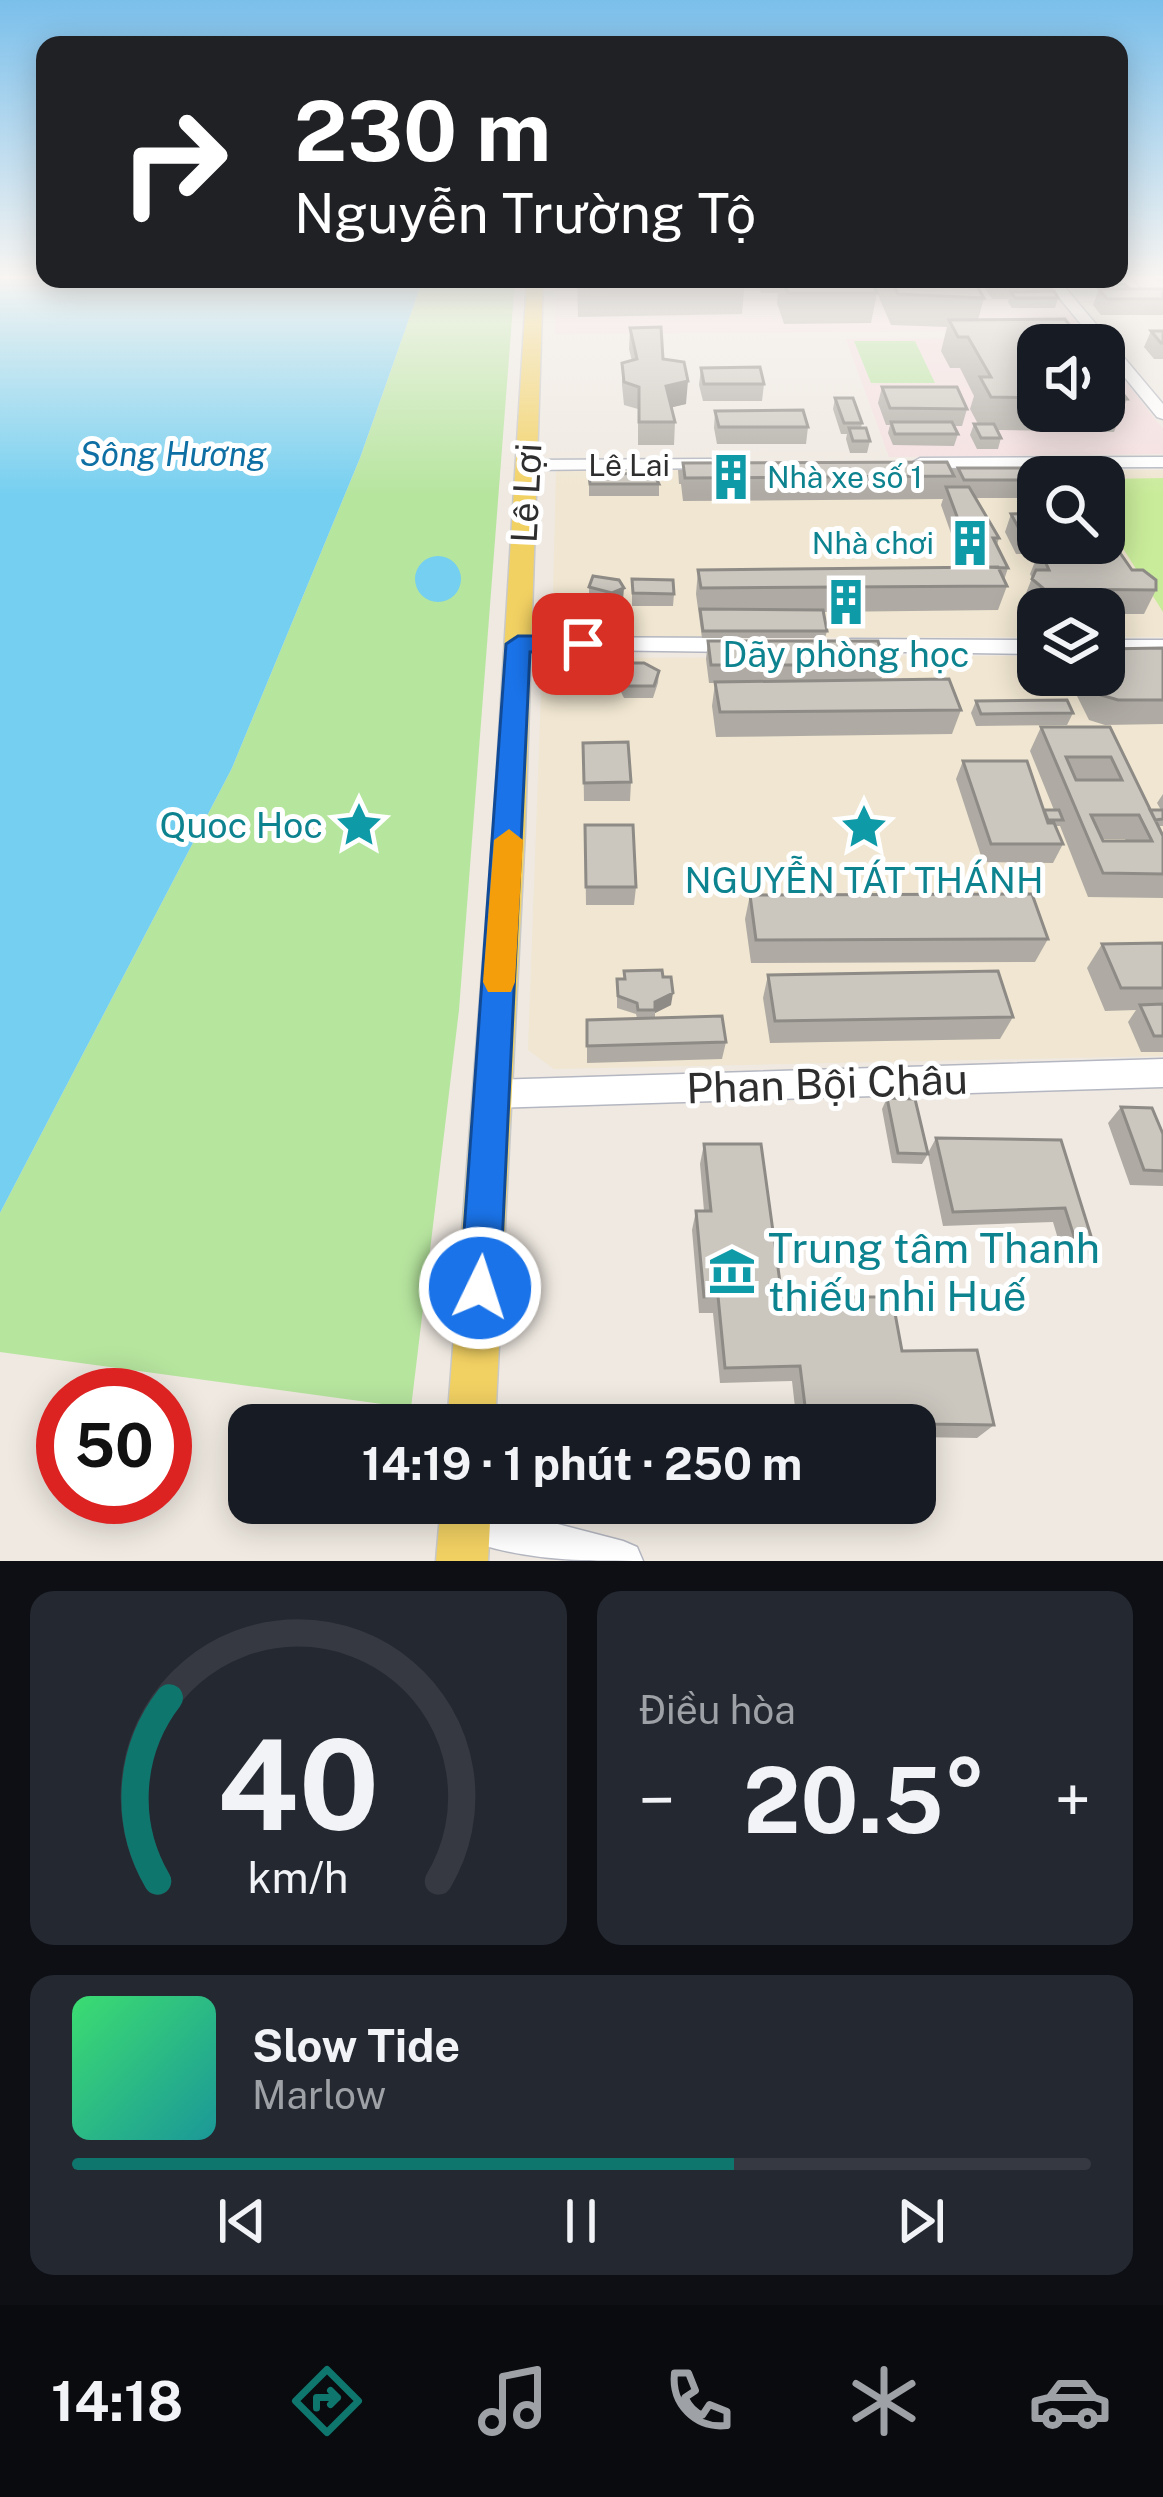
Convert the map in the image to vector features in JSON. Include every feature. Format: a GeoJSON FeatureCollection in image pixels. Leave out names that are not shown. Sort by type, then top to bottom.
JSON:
{"type":"FeatureCollection","features":[{"type":"Feature","properties":{"kind":"main road","name":"Lê Lợi"},"geometry":{"type":"LineString","coordinates":[[472,1404],[532,349]]}},
{"type":"Feature","properties":{"kind":"street"},"geometry":{"type":"LineString","coordinates":[[1109,349],[1163,414]]}},
{"type":"Feature","properties":{"kind":"street"},"geometry":{"type":"LineString","coordinates":[[904,464],[1163,462]]}},
{"type":"Feature","properties":{"kind":"street","name":"Lê Lai"},"geometry":{"type":"LineString","coordinates":[[528,465],[740,464]]}},
{"type":"Feature","properties":{"kind":"street"},"geometry":{"type":"LineString","coordinates":[[518,644],[752,645]]}},
{"type":"Feature","properties":{"kind":"street"},"geometry":{"type":"LineString","coordinates":[[824,645],[1017,646]]}},
{"type":"Feature","properties":{"kind":"street"},"geometry":{"type":"LineString","coordinates":[[1125,647],[1163,647]]}},
{"type":"Feature","properties":{"kind":"street","name":"Phan Bội Châu"},"geometry":{"type":"LineString","coordinates":[[492,1094],[1163,1073]]}},
{"type":"Feature","properties":{"kind":"street"},"geometry":{"type":"LineString","coordinates":[[464,1528],[623,1561]]}},
{"type":"Feature","properties":{"kind":"shaded area"},"geometry":{"type":"Polygon","coordinates":[[[850,349],[1017,349],[1017,432],[1125,432],[1125,381],[1163,429],[1163,454],[889,457],[850,349]]]}},
{"type":"Feature","properties":{"kind":"shaded area"},"geometry":{"type":"Polygon","coordinates":[[[556,470],[1017,470],[1017,564],[1125,564],[1125,470],[1163,470],[1163,637],[1125,637],[1125,588],[1017,588],[1017,637],[552,638],[556,470]]]}},
{"type":"Feature","properties":{"kind":"shaded area"},"geometry":{"type":"Polygon","coordinates":[[[1017,656],[1017,696],[1125,696],[1125,668],[1163,656],[1163,1056],[554,1069],[528,1050],[542,666],[559,658],[1017,656]]]}},
{"type":"Feature","properties":{"kind":"green space"},"geometry":{"type":"Polygon","coordinates":[[[398,349],[510,349],[459,1010],[411,1404],[192,1378],[192,1368],[117,1368],[0,1352],[0,1213],[232,768],[360,458],[398,349]]]}},
{"type":"Feature","properties":{"kind":"green space"},"geometry":{"type":"Polygon","coordinates":[[[857,349],[919,349],[935,383],[871,383],[857,349]]]}},
{"type":"Feature","properties":{"kind":"green space"},"geometry":{"type":"Polygon","coordinates":[[[1163,478],[1163,612],[1125,551],[1125,479],[1163,478]]]}},
{"type":"Feature","properties":{"kind":"water","name":"Sông Hương"},"geometry":{"type":"Polygon","coordinates":[[[0,349],[398,349],[360,458],[232,768],[0,1213],[0,349]]]}},
{"type":"Feature","properties":{"kind":"water"},"geometry":{"type":"Polygon","coordinates":[[[438,556],[454,563],[461,579],[454,595],[438,602],[422,595],[415,579],[422,563],[438,556]]]}},
{"type":"Feature","properties":{"kind":"building"},"geometry":{"type":"Polygon","coordinates":[[[635,349],[662,349],[663,359],[684,362],[688,381],[666,386],[675,422],[639,422],[639,387],[624,382],[622,363],[637,359],[635,349]]]}},
{"type":"Feature","properties":{"kind":"building"},"geometry":{"type":"Polygon","coordinates":[[[975,349],[1017,349],[1017,398],[991,397],[980,377],[991,377],[975,349]]]}},
{"type":"Feature","properties":{"kind":"building"},"geometry":{"type":"Polygon","coordinates":[[[760,367],[764,384],[704,384],[701,368],[760,367]]]}},
{"type":"Feature","properties":{"kind":"building"},"geometry":{"type":"Polygon","coordinates":[[[882,387],[957,387],[967,409],[890,408],[882,387]]]}},
{"type":"Feature","properties":{"kind":"building"},"geometry":{"type":"Polygon","coordinates":[[[835,398],[853,398],[862,423],[844,423],[835,398]]]}},
{"type":"Feature","properties":{"kind":"building"},"geometry":{"type":"Polygon","coordinates":[[[803,410],[808,427],[719,427],[715,411],[803,410]]]}},
{"type":"Feature","properties":{"kind":"building"},"geometry":{"type":"Polygon","coordinates":[[[891,422],[952,422],[958,434],[895,434],[891,422]]]}},
{"type":"Feature","properties":{"kind":"building"},"geometry":{"type":"Polygon","coordinates":[[[974,424],[994,424],[1001,438],[981,438],[974,424]]]}},
{"type":"Feature","properties":{"kind":"building"},"geometry":{"type":"Polygon","coordinates":[[[849,428],[866,428],[870,441],[853,441],[849,428]]]}},
{"type":"Feature","properties":{"kind":"building"},"geometry":{"type":"Polygon","coordinates":[[[947,462],[954,476],[685,478],[683,463],[947,462]]]}},
{"type":"Feature","properties":{"kind":"building"},"geometry":{"type":"Polygon","coordinates":[[[958,468],[1017,468],[1017,480],[964,480],[958,468]]]}},
{"type":"Feature","properties":{"kind":"building"},"geometry":{"type":"Polygon","coordinates":[[[653,472],[659,484],[590,484],[589,476],[653,472]]]}},
{"type":"Feature","properties":{"kind":"building"},"geometry":{"type":"Polygon","coordinates":[[[946,487],[969,487],[999,538],[993,538],[1008,568],[984,567],[970,538],[965,538],[946,487]]]}},
{"type":"Feature","properties":{"kind":"building"},"geometry":{"type":"Polygon","coordinates":[[[1125,560],[1132,570],[1143,570],[1156,580],[1156,590],[1043,588],[1032,579],[1036,570],[1049,570],[1046,564],[1125,564],[1125,560]]]}},
{"type":"Feature","properties":{"kind":"building"},"geometry":{"type":"Polygon","coordinates":[[[998,567],[1007,586],[701,588],[698,570],[998,567]]]}},
{"type":"Feature","properties":{"kind":"building"},"geometry":{"type":"Polygon","coordinates":[[[593,576],[619,580],[624,588],[612,593],[589,587],[593,576]]]}},
{"type":"Feature","properties":{"kind":"building"},"geometry":{"type":"Polygon","coordinates":[[[632,579],[673,580],[674,594],[633,593],[632,579]]]}},
{"type":"Feature","properties":{"kind":"building"},"geometry":{"type":"Polygon","coordinates":[[[700,609],[823,610],[827,631],[703,631],[700,609]]]}},
{"type":"Feature","properties":{"kind":"building"},"geometry":{"type":"Polygon","coordinates":[[[708,641],[878,641],[885,665],[711,665],[708,641]]]}},
{"type":"Feature","properties":{"kind":"building"},"geometry":{"type":"Polygon","coordinates":[[[1163,648],[1163,700],[1104,696],[1125,696],[1125,649],[1163,648]]]}},
{"type":"Feature","properties":{"kind":"building"},"geometry":{"type":"Polygon","coordinates":[[[631,663],[659,671],[654,686],[624,686],[618,672],[631,663]]]}},
{"type":"Feature","properties":{"kind":"building"},"geometry":{"type":"Polygon","coordinates":[[[949,679],[961,710],[720,712],[715,682],[949,679]]]}},
{"type":"Feature","properties":{"kind":"building"},"geometry":{"type":"Polygon","coordinates":[[[1067,700],[1073,713],[981,714],[976,701],[1067,700]]]}},
{"type":"Feature","properties":{"kind":"building"},"geometry":{"type":"Polygon","coordinates":[[[1041,727],[1110,727],[1163,836],[1163,874],[1103,873],[1041,727]],[[1066,757],[1076,780],[1122,780],[1111,757],[1066,757]],[[1091,815],[1103,841],[1152,841],[1139,815],[1091,815]]]}},
{"type":"Feature","properties":{"kind":"building"},"geometry":{"type":"Polygon","coordinates":[[[628,742],[631,782],[584,783],[583,743],[628,742]]]}},
{"type":"Feature","properties":{"kind":"building"},"geometry":{"type":"Polygon","coordinates":[[[963,761],[1027,761],[1048,823],[1054,823],[1063,844],[991,844],[963,761]]]}},
{"type":"Feature","properties":{"kind":"building"},"geometry":{"type":"Polygon","coordinates":[[[1044,810],[1059,810],[1063,820],[1048,820],[1044,810]]]}},
{"type":"Feature","properties":{"kind":"building"},"geometry":{"type":"Polygon","coordinates":[[[1150,810],[1163,810],[1163,819],[1155,820],[1150,810]]]}},
{"type":"Feature","properties":{"kind":"building"},"geometry":{"type":"Polygon","coordinates":[[[585,825],[633,825],[636,887],[586,887],[585,825]]]}},
{"type":"Feature","properties":{"kind":"building"},"geometry":{"type":"Polygon","coordinates":[[[1032,894],[1048,939],[756,940],[750,895],[1032,894]]]}},
{"type":"Feature","properties":{"kind":"building"},"geometry":{"type":"Polygon","coordinates":[[[1163,943],[1163,988],[1121,988],[1102,944],[1163,943]]]}},
{"type":"Feature","properties":{"kind":"building"},"geometry":{"type":"Polygon","coordinates":[[[662,970],[663,977],[671,977],[673,993],[655,1002],[655,1010],[638,1010],[637,1003],[618,996],[617,979],[625,979],[624,971],[662,970]]]}},
{"type":"Feature","properties":{"kind":"building"},"geometry":{"type":"Polygon","coordinates":[[[998,971],[1013,1017],[775,1021],[768,975],[998,971]]]}},
{"type":"Feature","properties":{"kind":"building"},"geometry":{"type":"Polygon","coordinates":[[[1163,1004],[1163,1036],[1154,1036],[1140,1005],[1163,1004]]]}},
{"type":"Feature","properties":{"kind":"building"},"geometry":{"type":"Polygon","coordinates":[[[722,1016],[726,1042],[587,1046],[587,1020],[722,1016]]]}},
{"type":"Feature","properties":{"kind":"building"},"geometry":{"type":"Polygon","coordinates":[[[887,1098],[915,1099],[928,1154],[898,1153],[887,1098]]]}},
{"type":"Feature","properties":{"kind":"building"},"geometry":{"type":"Polygon","coordinates":[[[1121,1107],[1152,1108],[1163,1134],[1163,1171],[1144,1170],[1121,1107]]]}},
{"type":"Feature","properties":{"kind":"building"},"geometry":{"type":"Polygon","coordinates":[[[936,1138],[1061,1140],[1096,1252],[1079,1252],[1065,1208],[953,1212],[936,1138]]]}},
{"type":"Feature","properties":{"kind":"building","name":"Trung tâm Thanh thiếu nhi Huế"},"geometry":{"type":"Polygon","coordinates":[[[704,1144],[761,1144],[782,1297],[892,1297],[902,1351],[977,1350],[994,1425],[936,1424],[936,1404],[805,1404],[800,1366],[725,1368],[718,1296],[704,1297],[696,1211],[711,1211],[704,1144]]]}},
{"type":"Feature","properties":{"kind":"slow traffic"},"geometry":{"type":"LineString","coordinates":[[499,982],[509,840]]}},
{"type":"Feature","properties":{"kind":"place","name":"Nhà xe số 1"},"geometry":{"type":"Point","coordinates":[731,477]}},
{"type":"Feature","properties":{"kind":"place","name":"Nhà chơi"},"geometry":{"type":"Point","coordinates":[970,543]}},
{"type":"Feature","properties":{"kind":"place","name":"Dãy phòng học"},"geometry":{"type":"Point","coordinates":[846,602]}},
{"type":"Feature","properties":{"kind":"place","name":"Quoc Hoc"},"geometry":{"type":"Point","coordinates":[359,825]}},
{"type":"Feature","properties":{"kind":"place","name":"NGUYỄN TÁT THÁNH"},"geometry":{"type":"Point","coordinates":[864,827]}},
{"type":"Feature","properties":{"kind":"place","name":"Trung tâm Thanh thiếu nhi Huế"},"geometry":{"type":"Point","coordinates":[732,1271]}},
{"type":"Feature","properties":{"kind":"route"},"geometry":{"type":"LineString","coordinates":[[480,1288],[518,644],[583,644]]}}]}
